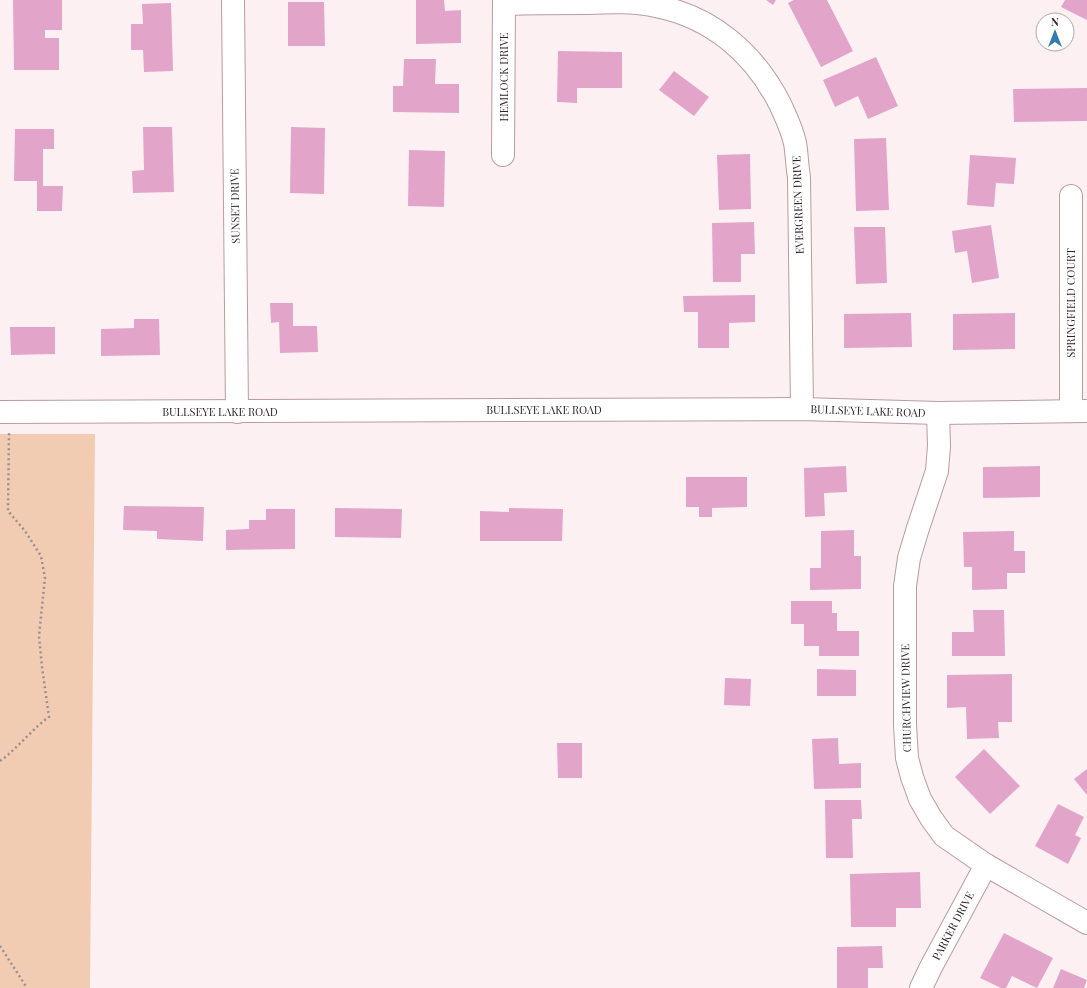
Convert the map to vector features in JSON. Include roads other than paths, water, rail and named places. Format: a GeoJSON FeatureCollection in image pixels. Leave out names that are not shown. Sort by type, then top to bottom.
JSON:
{"type":"FeatureCollection","features":[{"type":"Feature","properties":{"kind":"street","name":"SUNSET DRIVE"},"geometry":{"type":"LineString","coordinates":[[233,0],[237,412]]}},
{"type":"Feature","properties":{"kind":"street","name":"HEMLOCK DRIVE"},"geometry":{"type":"LineString","coordinates":[[503,155],[504,2]]}},
{"type":"Feature","properties":{"kind":"street","name":"EVERGREEN DRIVE"},"geometry":{"type":"LineString","coordinates":[[504,2],[626,2],[656,6],[687,14],[711,27],[736,45],[756,66],[773,90],[788,120],[795,144],[798,177],[802,409]]}},
{"type":"Feature","properties":{"kind":"street","name":"SPRINGFIELD COURT"},"geometry":{"type":"LineString","coordinates":[[1071,196],[1079,411]]}},
{"type":"Feature","properties":{"kind":"street","name":"BULLSEYE LAKE ROAD"},"geometry":{"type":"LineString","coordinates":[[4,412],[802,409],[938,413],[1079,411]]}},
{"type":"Feature","properties":{"kind":"street","name":"CHURCHVIEW DRIVE"},"geometry":{"type":"LineString","coordinates":[[938,413],[939,446],[937,471],[913,543],[909,558],[906,586],[905,725],[908,758],[912,777],[920,799],[944,836],[986,865],[1087,923]]}},
{"type":"Feature","properties":{"kind":"street","name":"PARKER DRIVE"},"geometry":{"type":"LineString","coordinates":[[921,988],[986,865]]}}]}
